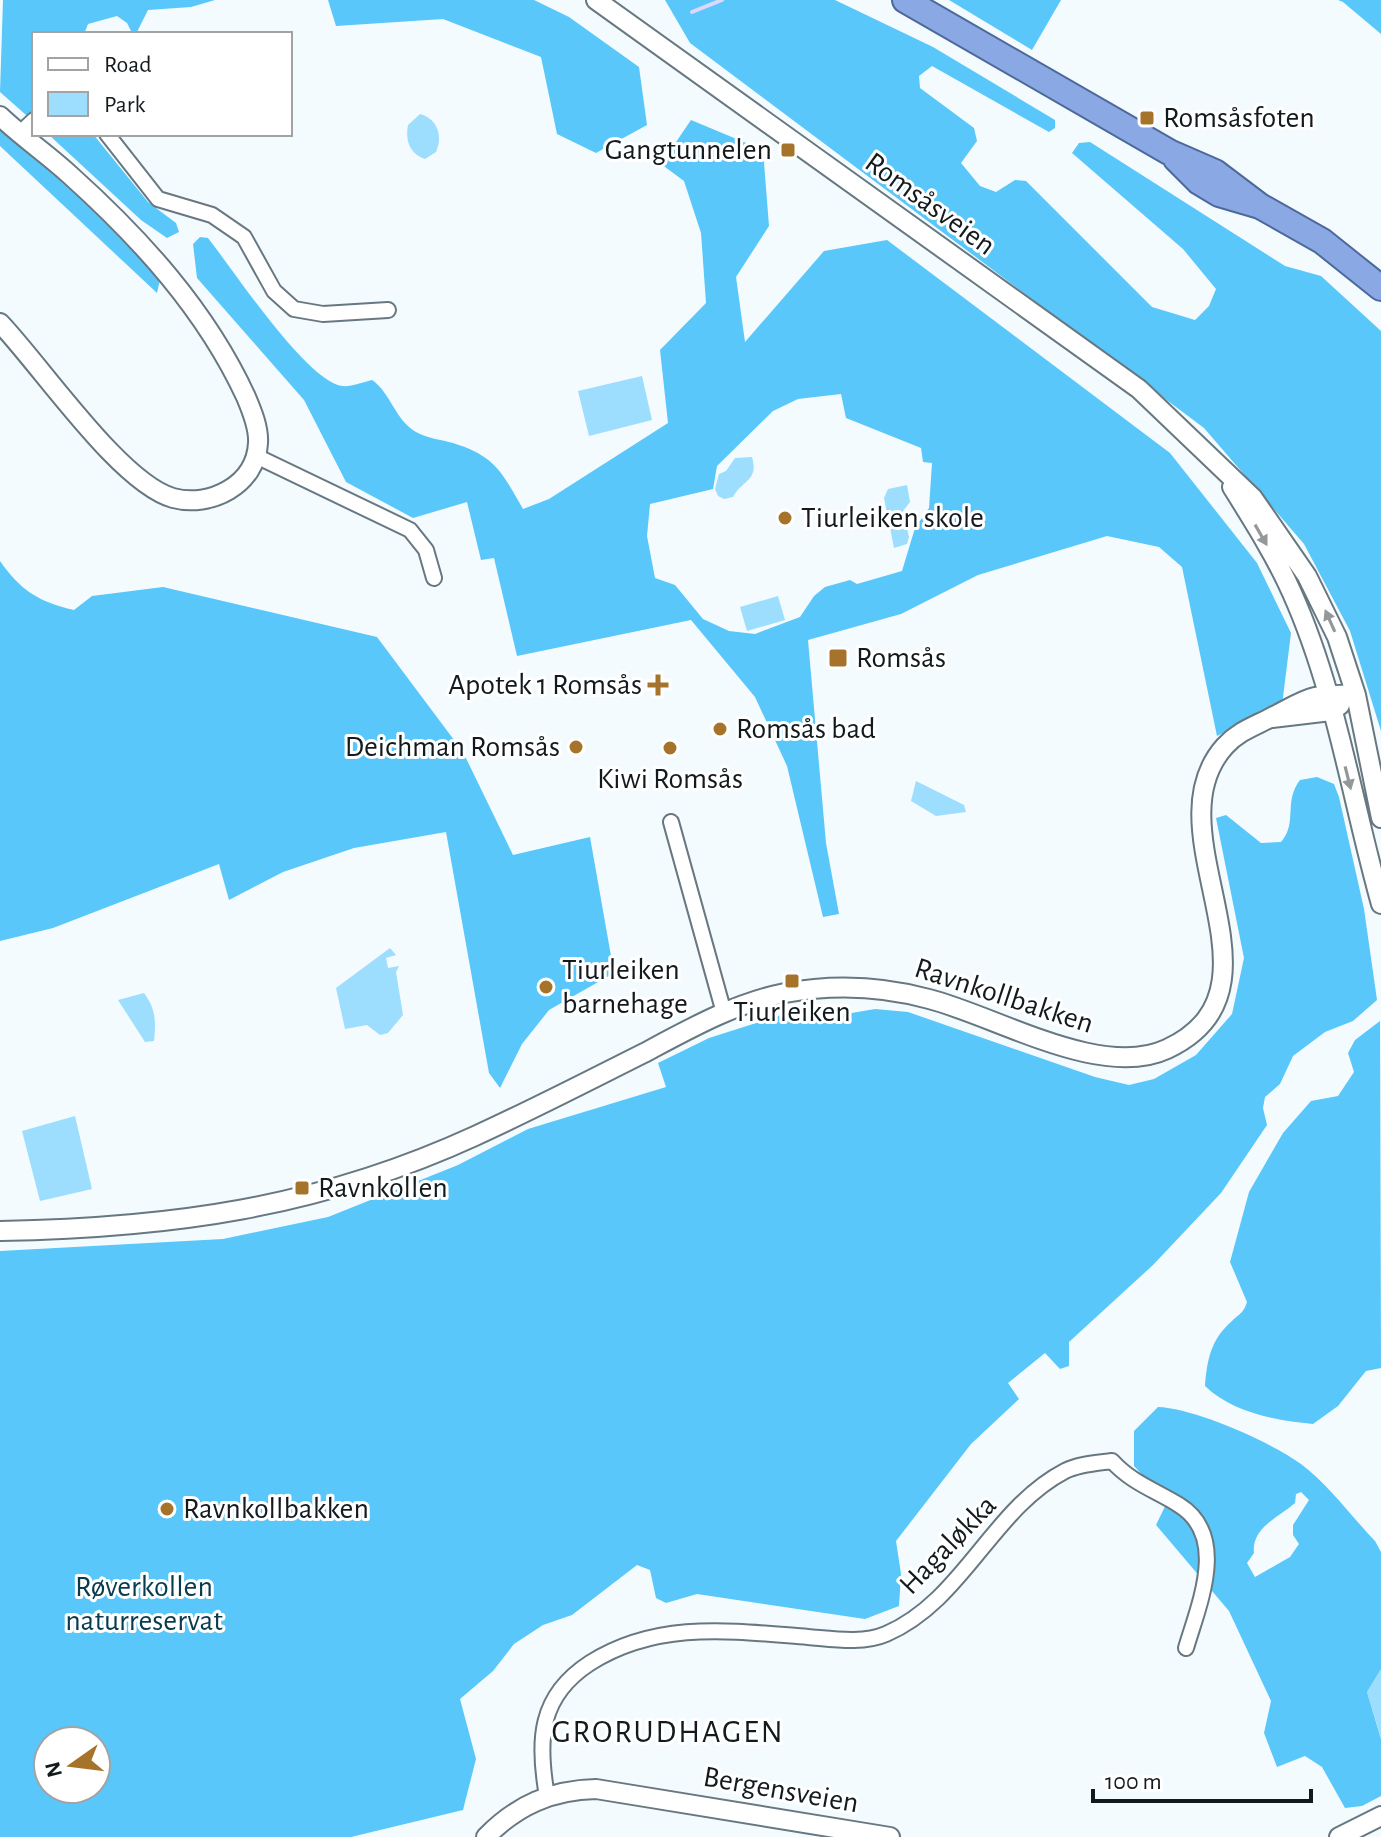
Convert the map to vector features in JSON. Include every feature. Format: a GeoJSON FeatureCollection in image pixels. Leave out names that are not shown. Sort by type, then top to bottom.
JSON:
{"type":"FeatureCollection","features":[{"type":"Feature","properties":{"kind":"highway"},"geometry":{"type":"LineString","coordinates":[[905,0],[1169,152],[1215,172],[1260,206],[1342,254],[1381,288]]}},
{"type":"Feature","properties":{"kind":"street","name":"Romsåsveien"},"geometry":{"type":"LineString","coordinates":[[596,0],[1127,380],[1166,411],[1253,498],[1307,576],[1337,637],[1356,695],[1381,818]]}},
{"type":"Feature","properties":{"kind":"street"},"geometry":{"type":"LineString","coordinates":[[0,116],[118,220],[164,270],[199,318],[246,397],[256,426],[256,456],[242,480],[210,499],[190,501],[158,492],[121,462],[0,323]]}},
{"type":"Feature","properties":{"kind":"street"},"geometry":{"type":"LineString","coordinates":[[20,133],[32,122]]}},
{"type":"Feature","properties":{"kind":"street"},"geometry":{"type":"LineString","coordinates":[[109,136],[158,199],[212,215],[244,237],[274,291],[294,309],[323,314],[388,310]]}},
{"type":"Feature","properties":{"kind":"street"},"geometry":{"type":"LineString","coordinates":[[256,456],[410,530],[423,543],[434,578]]}},
{"type":"Feature","properties":{"kind":"street","name":"Romsåsveien"},"geometry":{"type":"LineString","coordinates":[[1220,468],[1292,593],[1328,702],[1381,904]]}},
{"type":"Feature","properties":{"kind":"street","name":"Ravnkollbakken"},"geometry":{"type":"LineString","coordinates":[[0,1231],[195,1220],[332,1189],[472,1137],[724,1013],[786,993],[827,987],[871,988],[959,1007],[1099,1056],[1139,1058],[1175,1045],[1204,1019],[1222,980],[1223,945],[1200,816],[1208,775],[1219,753],[1234,737],[1271,718],[1294,701],[1328,702],[1356,695]]}},
{"type":"Feature","properties":{"kind":"street"},"geometry":{"type":"LineString","coordinates":[[671,822],[724,1013]]}},
{"type":"Feature","properties":{"kind":"street","name":"Hagaløkka"},"geometry":{"type":"LineString","coordinates":[[547,1796],[542,1743],[556,1691],[617,1647],[665,1633],[706,1629],[842,1640],[885,1635],[937,1600],[1004,1523],[1041,1488],[1066,1470],[1090,1464],[1112,1461],[1145,1489],[1183,1508],[1200,1525],[1208,1573],[1186,1648]]}},
{"type":"Feature","properties":{"kind":"street","name":"Bergensveien"},"geometry":{"type":"LineString","coordinates":[[486,1837],[519,1809],[547,1796],[579,1790],[614,1790],[890,1837]]}},
{"type":"Feature","properties":{"kind":"street"},"geometry":{"type":"LineString","coordinates":[[1339,1837],[1381,1816]]}},
{"type":"Feature","properties":{"kind":"green space"},"geometry":{"type":"Polygon","coordinates":[[[3,0],[215,0],[191,7],[148,10],[137,32],[131,31],[127,23],[117,16],[88,24],[85,32],[32,32],[32,120],[0,92],[3,0]]]}},
{"type":"Feature","properties":{"kind":"green space"},"geometry":{"type":"Polygon","coordinates":[[[328,0],[534,0],[569,17],[639,67],[647,125],[596,153],[557,134],[541,57],[443,19],[336,26],[328,0]]]}},
{"type":"Feature","properties":{"kind":"green space"},"geometry":{"type":"Polygon","coordinates":[[[665,0],[835,0],[933,47],[1055,120],[1055,128],[1049,132],[932,66],[919,76],[920,88],[974,128],[977,141],[961,163],[980,186],[996,192],[1015,180],[1026,181],[1152,307],[1195,320],[1209,306],[1216,289],[1183,249],[1072,153],[1079,143],[1090,142],[1285,266],[1321,276],[1381,331],[1381,731],[1350,631],[1304,544],[1204,428],[690,43],[665,0]]]}},
{"type":"Feature","properties":{"kind":"green space"},"geometry":{"type":"Polygon","coordinates":[[[949,0],[1061,0],[1032,50],[949,0]]]}},
{"type":"Feature","properties":{"kind":"green space"},"geometry":{"type":"Polygon","coordinates":[[[1338,0],[1381,0],[1381,34],[1343,2],[1338,0]]]}},
{"type":"Feature","properties":{"kind":"green space"},"geometry":{"type":"Polygon","coordinates":[[[420,114],[435,124],[439,134],[436,152],[425,159],[412,150],[407,136],[408,125],[420,114]]]}},
{"type":"Feature","properties":{"kind":"green space"},"geometry":{"type":"Polygon","coordinates":[[[691,120],[763,150],[769,226],[736,277],[745,342],[824,251],[887,240],[1170,453],[1257,563],[1291,633],[1282,705],[1217,736],[1182,567],[1159,547],[1107,536],[978,575],[901,614],[808,640],[826,843],[839,914],[823,917],[787,766],[755,697],[691,620],[517,656],[494,558],[481,560],[467,502],[413,518],[346,482],[304,400],[197,278],[193,244],[200,237],[208,238],[270,321],[309,365],[342,386],[372,380],[403,421],[416,432],[467,448],[488,460],[503,475],[523,509],[549,499],[668,423],[660,350],[706,303],[701,233],[684,181],[661,164],[691,120]],[[841,394],[798,399],[773,411],[717,466],[713,489],[650,504],[647,536],[655,578],[675,585],[703,619],[729,631],[755,634],[800,617],[814,596],[825,587],[850,580],[857,584],[902,571],[915,528],[929,508],[932,463],[923,462],[921,448],[846,418],[841,394]]]}},
{"type":"Feature","properties":{"kind":"green space"},"geometry":{"type":"Polygon","coordinates":[[[0,122],[161,275],[157,293],[0,146],[0,122]]]}},
{"type":"Feature","properties":{"kind":"green space"},"geometry":{"type":"Polygon","coordinates":[[[50,136],[95,136],[148,202],[176,223],[179,232],[167,238],[141,220],[50,136]]]}},
{"type":"Feature","properties":{"kind":"green space"},"geometry":{"type":"Polygon","coordinates":[[[642,376],[652,420],[589,436],[578,391],[642,376]]]}},
{"type":"Feature","properties":{"kind":"green space"},"geometry":{"type":"Polygon","coordinates":[[[752,457],[753,471],[748,480],[733,497],[724,499],[718,496],[715,489],[719,474],[726,471],[735,458],[752,457]]]}},
{"type":"Feature","properties":{"kind":"green space"},"geometry":{"type":"Polygon","coordinates":[[[907,485],[910,502],[903,511],[909,537],[907,544],[894,548],[884,498],[888,489],[907,485]]]}},
{"type":"Feature","properties":{"kind":"green space"},"geometry":{"type":"Polygon","coordinates":[[[0,561],[15,580],[31,593],[74,610],[92,596],[163,587],[377,637],[463,752],[513,855],[590,837],[614,973],[549,1010],[522,1044],[500,1088],[489,1073],[446,832],[354,848],[283,872],[229,900],[219,864],[53,928],[0,941],[0,561]]]}},
{"type":"Feature","properties":{"kind":"green space"},"geometry":{"type":"Polygon","coordinates":[[[778,596],[785,620],[747,631],[740,607],[778,596]]]}},
{"type":"Feature","properties":{"kind":"green space","name":"Røverkollen naturreservat"},"geometry":{"type":"Polygon","coordinates":[[[1317,777],[1334,784],[1364,909],[1377,1000],[1353,1021],[1325,1032],[1293,1056],[1280,1084],[1265,1097],[1263,1108],[1267,1125],[1221,1193],[1153,1265],[1069,1342],[1069,1366],[1060,1369],[1045,1353],[1008,1383],[1019,1399],[971,1444],[896,1541],[901,1574],[899,1606],[865,1619],[697,1594],[666,1603],[656,1598],[650,1570],[637,1565],[572,1615],[543,1625],[514,1644],[493,1671],[460,1699],[476,1759],[463,1810],[351,1837],[0,1837],[0,1251],[223,1239],[328,1217],[458,1165],[528,1129],[666,1087],[658,1063],[709,1038],[794,1011],[840,1015],[875,1009],[908,1012],[1095,1077],[1129,1085],[1154,1079],[1196,1055],[1232,1014],[1244,958],[1216,818],[1226,815],[1261,843],[1281,842],[1289,827],[1295,788],[1300,780],[1317,777]]]}},
{"type":"Feature","properties":{"kind":"green space"},"geometry":{"type":"Polygon","coordinates":[[[916,781],[964,805],[966,812],[936,816],[911,801],[916,781]]]}},
{"type":"Feature","properties":{"kind":"green space"},"geometry":{"type":"Polygon","coordinates":[[[390,948],[396,955],[386,958],[388,968],[399,966],[396,972],[403,1015],[388,1033],[380,1035],[367,1025],[345,1029],[336,988],[390,948]]]}},
{"type":"Feature","properties":{"kind":"green space"},"geometry":{"type":"Polygon","coordinates":[[[144,993],[154,1016],[154,1041],[145,1042],[118,1000],[144,993]]]}},
{"type":"Feature","properties":{"kind":"green space"},"geometry":{"type":"Polygon","coordinates":[[[1380,1021],[1381,1368],[1366,1371],[1338,1406],[1313,1424],[1255,1414],[1228,1403],[1205,1386],[1209,1359],[1219,1335],[1243,1311],[1247,1302],[1230,1262],[1249,1192],[1283,1133],[1311,1101],[1338,1096],[1354,1072],[1348,1053],[1355,1040],[1380,1021]]]}},
{"type":"Feature","properties":{"kind":"green space"},"geometry":{"type":"Polygon","coordinates":[[[75,1116],[92,1189],[40,1201],[22,1131],[75,1116]]]}},
{"type":"Feature","properties":{"kind":"green space"},"geometry":{"type":"Polygon","coordinates":[[[1158,1407],[1191,1413],[1252,1437],[1288,1455],[1311,1472],[1375,1541],[1381,1552],[1381,1669],[1367,1692],[1381,1739],[1381,1796],[1362,1806],[1345,1808],[1322,1767],[1305,1756],[1277,1767],[1264,1733],[1271,1701],[1229,1611],[1156,1525],[1170,1496],[1150,1483],[1134,1466],[1134,1431],[1158,1407]],[[1301,1492],[1296,1494],[1295,1503],[1261,1530],[1254,1544],[1254,1553],[1247,1563],[1255,1577],[1290,1557],[1299,1544],[1293,1535],[1293,1525],[1309,1500],[1301,1492]]]}},
{"type":"Feature","properties":{"kind":"green space"},"geometry":{"type":"Polygon","coordinates":[[[1381,1669],[1381,1738],[1367,1692],[1381,1669]]]}},
{"type":"Feature","properties":{"kind":"waterway"},"geometry":{"type":"LineString","coordinates":[[692,12],[722,0]]}},
{"type":"Feature","properties":{"kind":"place","name":"Romsåsfoten"},"geometry":{"type":"Point","coordinates":[1147,118]}},
{"type":"Feature","properties":{"kind":"place","name":"Gangtunnelen"},"geometry":{"type":"Point","coordinates":[788,150]}},
{"type":"Feature","properties":{"kind":"place","name":"Tiurleiken skole"},"geometry":{"type":"Point","coordinates":[785,518]}},
{"type":"Feature","properties":{"kind":"place","name":"Romsås"},"geometry":{"type":"Point","coordinates":[838,658]}},
{"type":"Feature","properties":{"kind":"place","name":"Apotek 1 Romsås"},"geometry":{"type":"Point","coordinates":[658,685]}},
{"type":"Feature","properties":{"kind":"place","name":"Romsås bad"},"geometry":{"type":"Point","coordinates":[720,729]}},
{"type":"Feature","properties":{"kind":"place","name":"Deichman Romsås"},"geometry":{"type":"Point","coordinates":[576,747]}},
{"type":"Feature","properties":{"kind":"place","name":"Kiwi Romsås"},"geometry":{"type":"Point","coordinates":[670,748]}},
{"type":"Feature","properties":{"kind":"place","name":"Tiurleiken"},"geometry":{"type":"Point","coordinates":[792,981]}},
{"type":"Feature","properties":{"kind":"place","name":"Tiurleiken barnehage"},"geometry":{"type":"Point","coordinates":[546,987]}},
{"type":"Feature","properties":{"kind":"place","name":"Ravnkollen"},"geometry":{"type":"Point","coordinates":[302,1188]}},
{"type":"Feature","properties":{"kind":"place","name":"Ravnkollbakken"},"geometry":{"type":"Point","coordinates":[167,1509]}},
{"type":"Feature","properties":{"kind":"district","name":"GRORUDHAGEN"},"geometry":{"type":"Point","coordinates":[668,1732]}}]}
